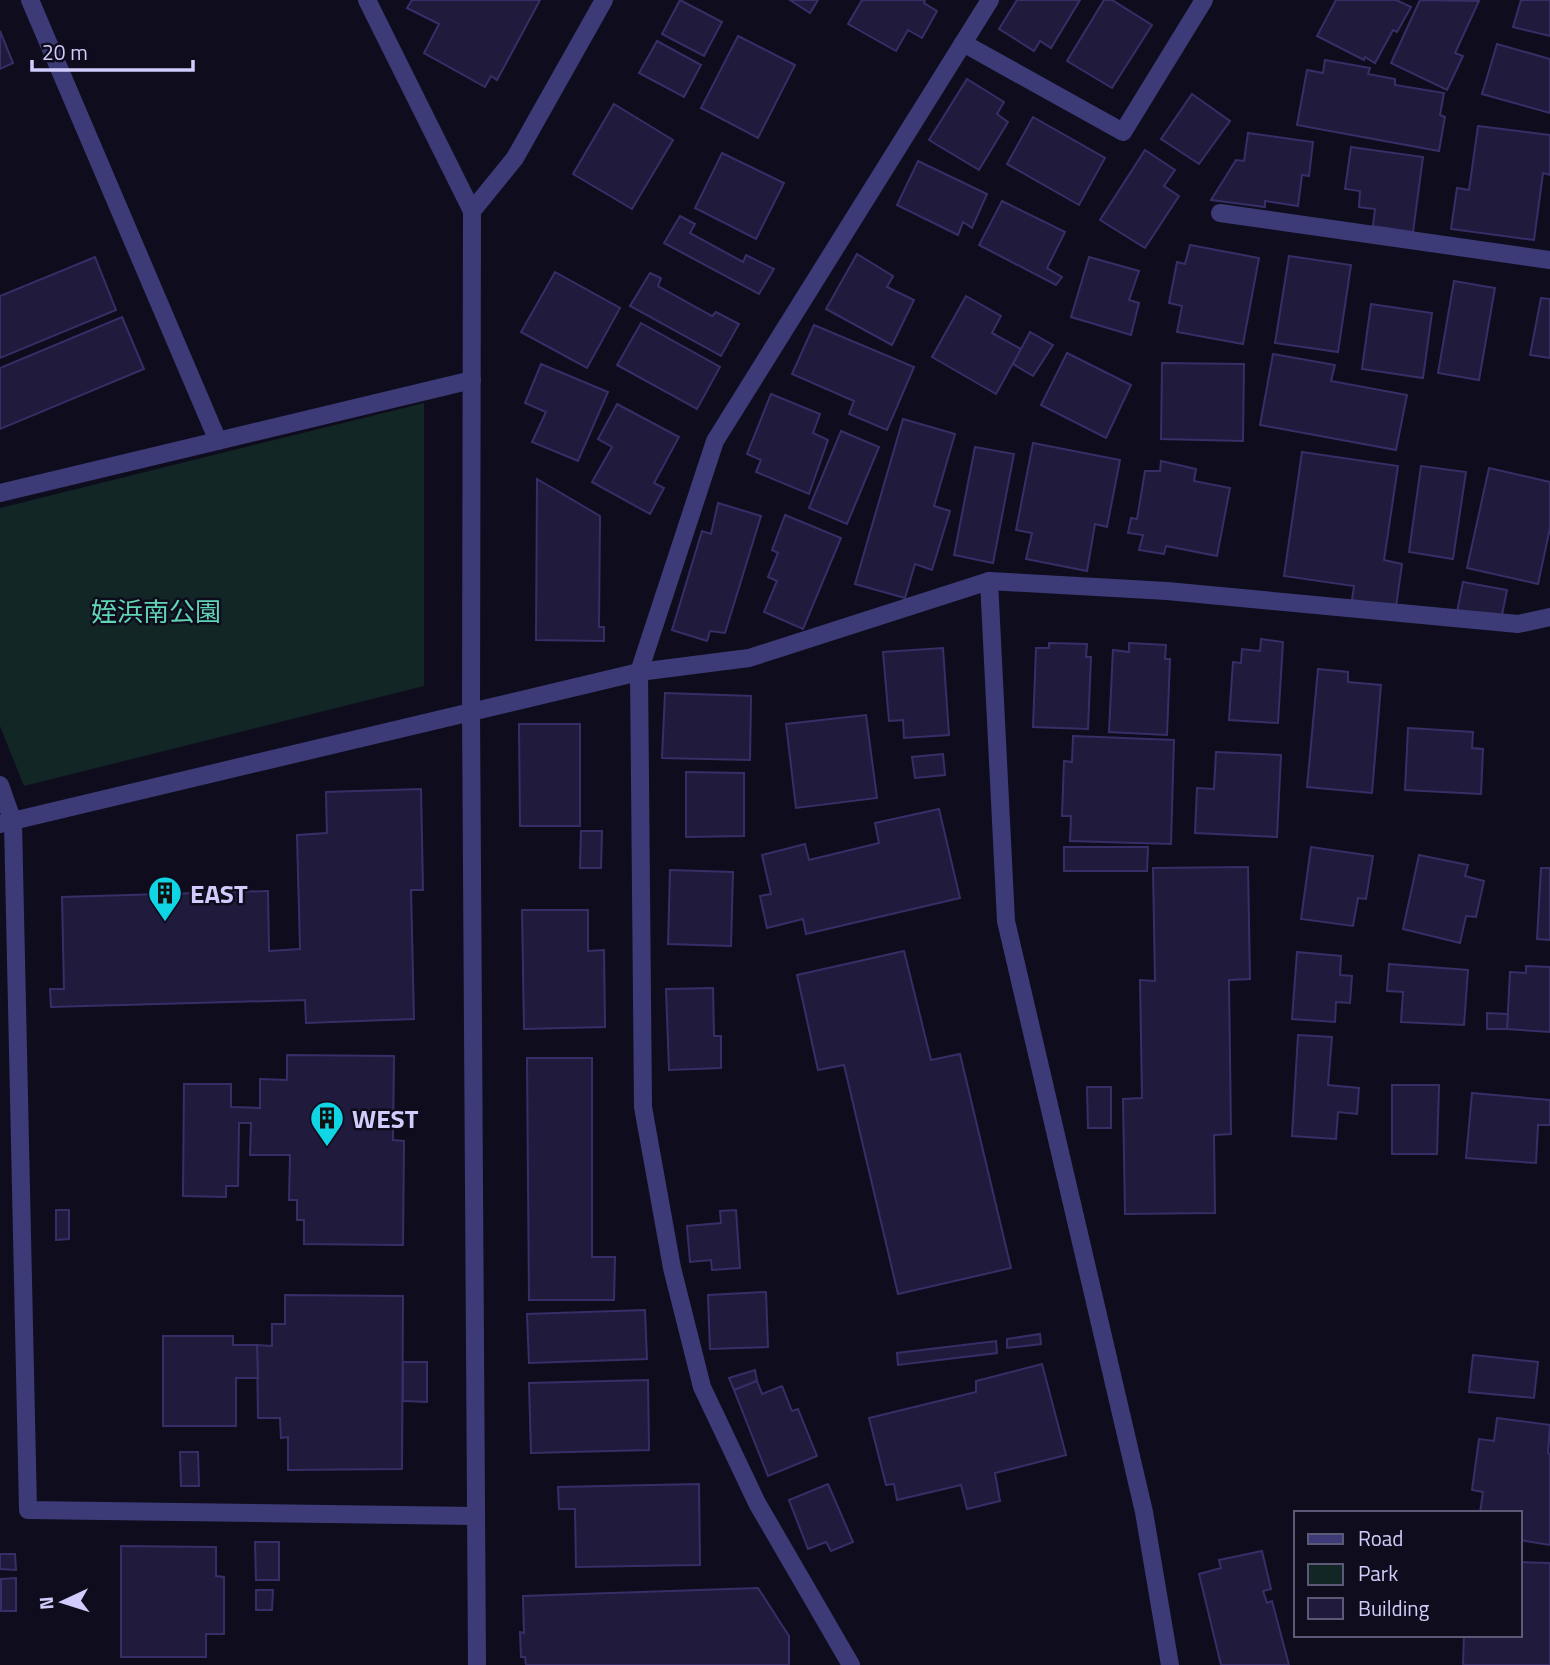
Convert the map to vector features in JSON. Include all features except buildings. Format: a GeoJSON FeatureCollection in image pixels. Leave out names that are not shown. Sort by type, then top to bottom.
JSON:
{"type":"FeatureCollection","features":[{"type":"Feature","properties":{"kind":"street"},"geometry":{"type":"LineString","coordinates":[[30,0],[218,441]]}},
{"type":"Feature","properties":{"kind":"street"},"geometry":{"type":"LineString","coordinates":[[367,0],[472,211],[471,711],[477,1665]]}},
{"type":"Feature","properties":{"kind":"street"},"geometry":{"type":"LineString","coordinates":[[472,211],[515,158],[604,0]]}},
{"type":"Feature","properties":{"kind":"street"},"geometry":{"type":"LineString","coordinates":[[851,1665],[757,1503],[702,1387],[673,1268],[643,1107],[639,672],[715,441],[990,0]]}},
{"type":"Feature","properties":{"kind":"street"},"geometry":{"type":"LineString","coordinates":[[962,43],[1123,132],[1204,0]]}},
{"type":"Feature","properties":{"kind":"street"},"geometry":{"type":"LineString","coordinates":[[1220,213],[1550,260]]}},
{"type":"Feature","properties":{"kind":"street"},"geometry":{"type":"LineString","coordinates":[[0,493],[472,380]]}},
{"type":"Feature","properties":{"kind":"street"},"geometry":{"type":"LineString","coordinates":[[989,580],[1006,921],[1144,1512],[1170,1665]]}},
{"type":"Feature","properties":{"kind":"street"},"geometry":{"type":"LineString","coordinates":[[7,823],[639,672],[749,658],[989,580],[1167,590],[1518,624],[1550,617]]}},
{"type":"Feature","properties":{"kind":"street"},"geometry":{"type":"LineString","coordinates":[[0,785],[7,823],[27,1510],[475,1516]]}},
{"type":"Feature","properties":{"kind":"green space","name":"姪浜南公園"},"geometry":{"type":"Polygon","coordinates":[[[424,403],[424,686],[24,786],[0,726],[0,508],[424,403]]]}},
{"type":"Feature","properties":{"kind":"place","name":"EAST"},"geometry":{"type":"Point","coordinates":[165,923]}},
{"type":"Feature","properties":{"kind":"place","name":"WEST"},"geometry":{"type":"Point","coordinates":[327,1148]}}]}
